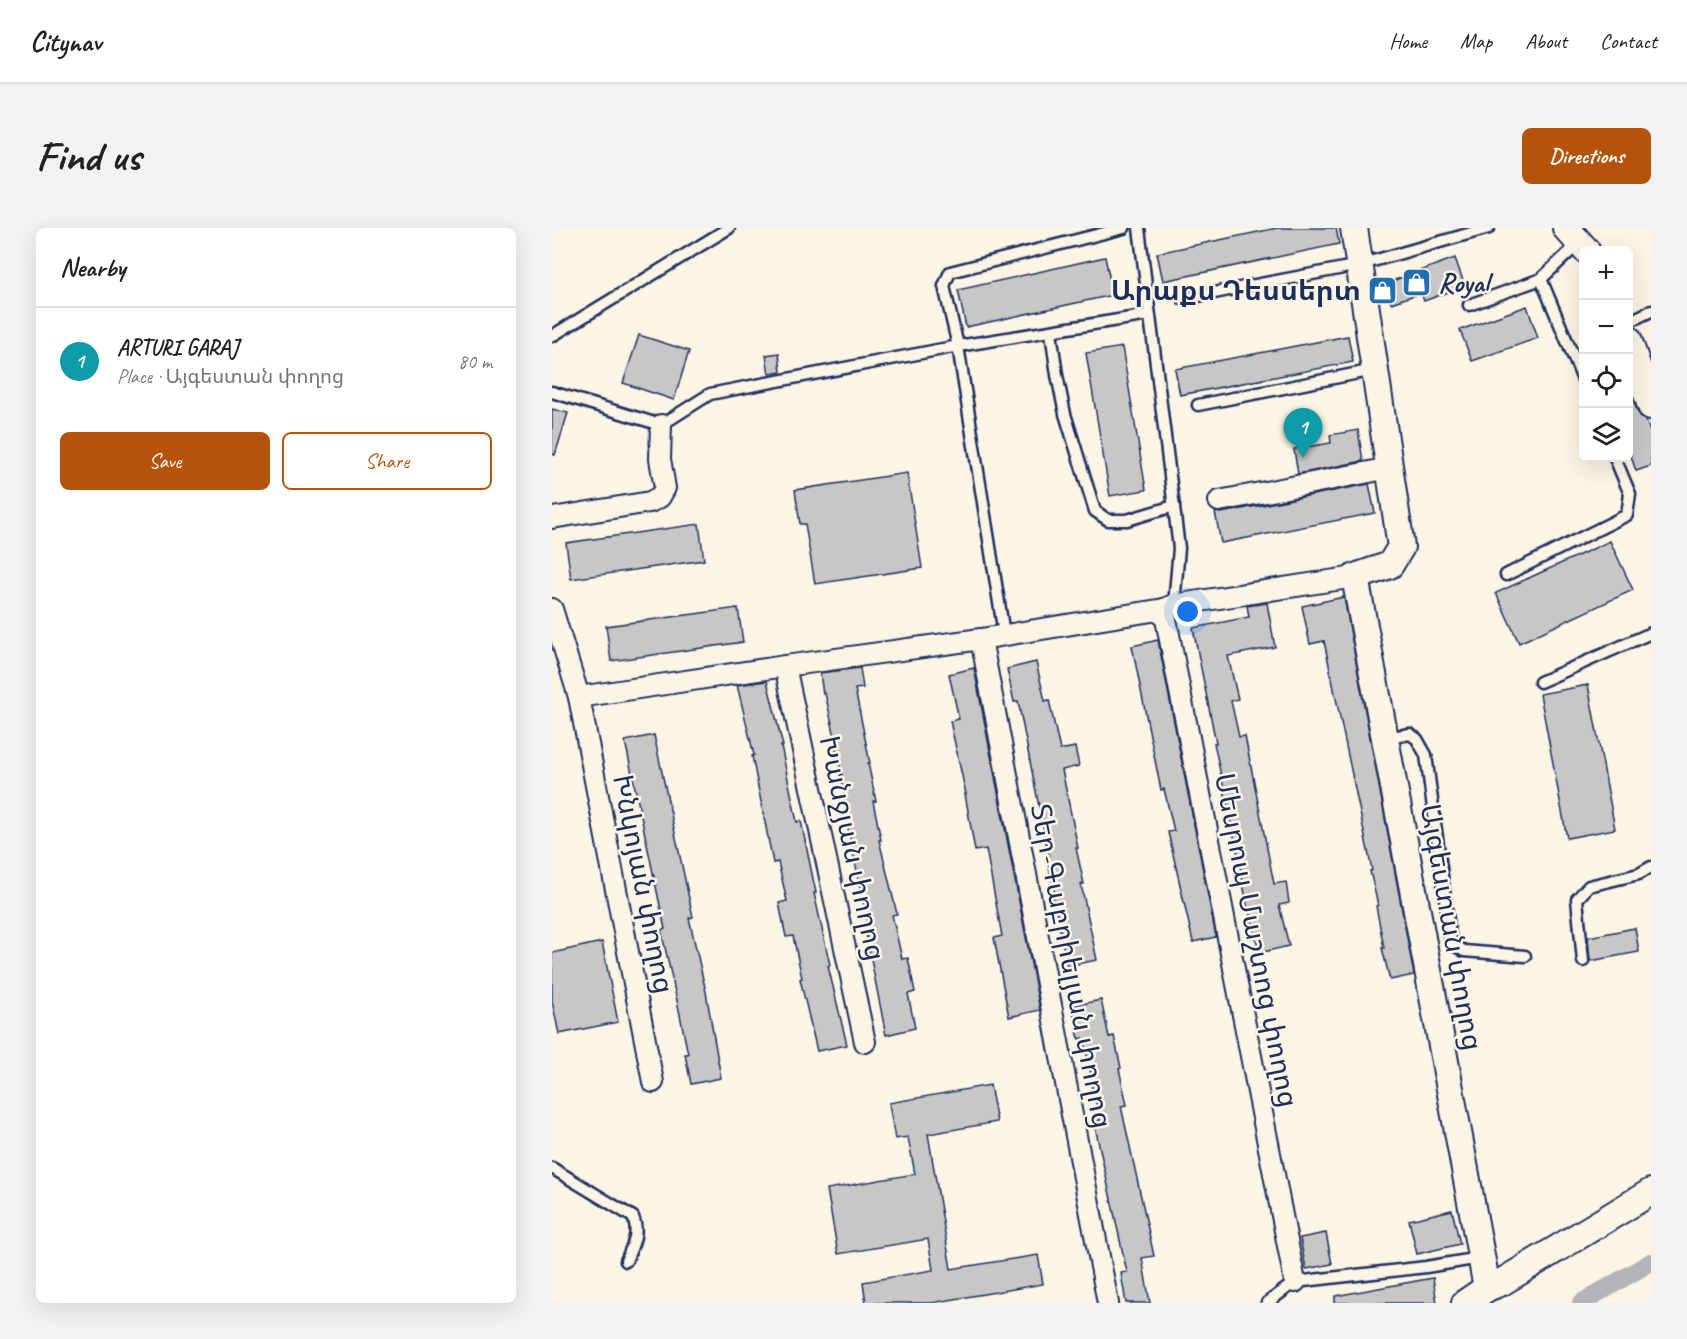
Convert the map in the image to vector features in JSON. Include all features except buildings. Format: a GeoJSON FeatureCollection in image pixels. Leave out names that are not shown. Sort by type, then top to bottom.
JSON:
{"type":"FeatureCollection","features":[{"type":"Feature","properties":{"kind":"street"},"geometry":{"type":"LineString","coordinates":[[579,697],[981,639],[1355,577],[1390,565],[1401,547],[1354,228]]}},
{"type":"Feature","properties":{"kind":"street"},"geometry":{"type":"LineString","coordinates":[[1633,351],[1651,406]]}},
{"type":"Feature","properties":{"kind":"street"},"geometry":{"type":"LineString","coordinates":[[552,518],[650,502],[660,497],[665,488],[660,459],[661,425]]}},
{"type":"Feature","properties":{"kind":"street"},"geometry":{"type":"LineString","coordinates":[[1219,501],[1390,468]]}},
{"type":"Feature","properties":{"kind":"street","name":"Այգեստան փողոց"},"geometry":{"type":"LineString","coordinates":[[1355,577],[1487,1288]]}},
{"type":"Feature","properties":{"kind":"street","name":"Մեսրոպ Մաշտոց փողոց"},"geometry":{"type":"LineString","coordinates":[[1169,607],[1295,1282]]}},
{"type":"Feature","properties":{"kind":"street","name":"Խնկոյան փողոց"},"geometry":{"type":"LineString","coordinates":[[552,609],[579,697],[653,1082]]}},
{"type":"Feature","properties":{"kind":"street","name":"Տեր-Գաբրիելյան փողոց"},"geometry":{"type":"LineString","coordinates":[[981,639],[1108,1303]]}},
{"type":"Feature","properties":{"kind":"street","name":"Խանջյան փողոց"},"geometry":{"type":"LineString","coordinates":[[785,666],[865,1042]]}},
{"type":"Feature","properties":{"kind":"street"},"geometry":{"type":"LineString","coordinates":[[1465,1303],[1487,1288],[1502,1282],[1648,1199]]}},
{"type":"Feature","properties":{"kind":"lane"},"geometry":{"type":"LineString","coordinates":[[552,336],[729,228]]}},
{"type":"Feature","properties":{"kind":"lane"},"geometry":{"type":"LineString","coordinates":[[1004,634],[958,346],[944,286],[950,272],[1124,228]]}},
{"type":"Feature","properties":{"kind":"lane"},"geometry":{"type":"LineString","coordinates":[[1139,228],[1179,548],[1169,607]]}},
{"type":"Feature","properties":{"kind":"lane"},"geometry":{"type":"LineString","coordinates":[[1183,299],[1359,265],[1489,228]]}},
{"type":"Feature","properties":{"kind":"lane"},"geometry":{"type":"LineString","coordinates":[[1469,305],[1541,279],[1577,240]]}},
{"type":"Feature","properties":{"kind":"lane"},"geometry":{"type":"LineString","coordinates":[[1541,279],[1579,370]]}},
{"type":"Feature","properties":{"kind":"lane"},"geometry":{"type":"LineString","coordinates":[[1633,320],[1651,311]]}},
{"type":"Feature","properties":{"kind":"lane"},"geometry":{"type":"LineString","coordinates":[[552,392],[661,425],[710,394],[958,346],[1149,315]]}},
{"type":"Feature","properties":{"kind":"lane"},"geometry":{"type":"LineString","coordinates":[[1051,332],[1065,414],[1095,511],[1108,520],[1127,520],[1174,506]]}},
{"type":"Feature","properties":{"kind":"lane"},"geometry":{"type":"LineString","coordinates":[[1198,405],[1375,370]]}},
{"type":"Feature","properties":{"kind":"lane"},"geometry":{"type":"LineString","coordinates":[[1506,575],[1627,515],[1630,494],[1617,462]]}},
{"type":"Feature","properties":{"kind":"lane"},"geometry":{"type":"LineString","coordinates":[[1540,682],[1651,633]]}},
{"type":"Feature","properties":{"kind":"lane"},"geometry":{"type":"LineString","coordinates":[[1384,738],[1410,734],[1417,739],[1426,755],[1451,943],[1464,951],[1525,956]]}},
{"type":"Feature","properties":{"kind":"lane"},"geometry":{"type":"LineString","coordinates":[[1583,961],[1578,899],[1589,886],[1639,874],[1651,867]]}},
{"type":"Feature","properties":{"kind":"lane"},"geometry":{"type":"LineString","coordinates":[[552,1168],[633,1217],[637,1226],[626,1261]]}},
{"type":"Feature","properties":{"kind":"lane"},"geometry":{"type":"LineString","coordinates":[[1267,1303],[1295,1282],[1426,1267],[1480,1258]]}},
{"type":"Feature","properties":{"kind":"waterway"},"geometry":{"type":"LineString","coordinates":[[1581,1303],[1651,1262]]}},
{"type":"Feature","properties":{"kind":"place","name":"Royal"},"geometry":{"type":"Point","coordinates":[1417,282]}},
{"type":"Feature","properties":{"kind":"place","name":"Արաքս Դեսսերտ"},"geometry":{"type":"Point","coordinates":[1382,290]}},
{"type":"Feature","properties":{"kind":"place","name":"ARTURI GARAJ"},"geometry":{"type":"Point","coordinates":[1303,458]}}]}
